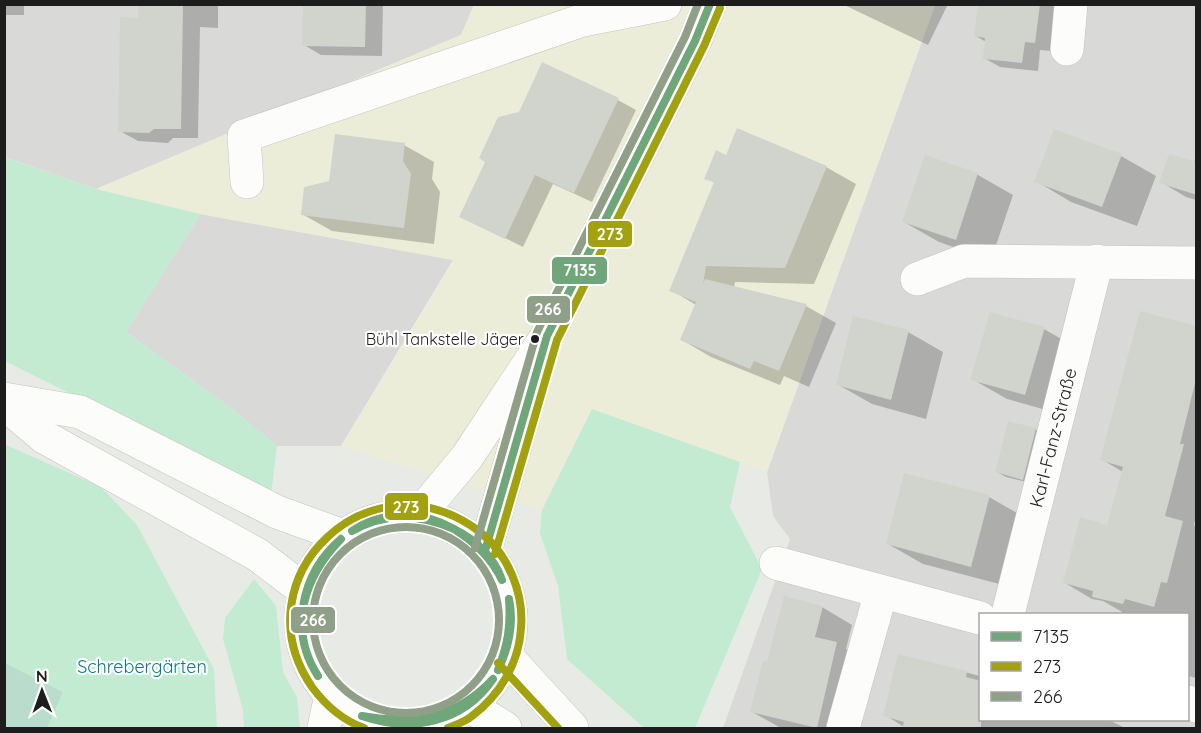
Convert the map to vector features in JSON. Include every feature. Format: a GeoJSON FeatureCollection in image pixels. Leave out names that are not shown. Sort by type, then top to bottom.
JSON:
{"type":"FeatureCollection","features":[{"type":"Feature","properties":{"kind":"street"},"geometry":{"type":"LineString","coordinates":[[247,182],[244,136],[583,20],[665,4]]}},
{"type":"Feature","properties":{"kind":"street"},"geometry":{"type":"LineString","coordinates":[[418,516],[467,457],[547,336],[695,41],[710,4]]}},
{"type":"Feature","properties":{"kind":"street"},"geometry":{"type":"LineString","coordinates":[[1066,49],[1071,4]]}},
{"type":"Feature","properties":{"kind":"street"},"geometry":{"type":"LineString","coordinates":[[917,279],[964,261],[1197,263]]}},
{"type":"Feature","properties":{"kind":"street","name":"Karl-Fanz-Straße"},"geometry":{"type":"LineString","coordinates":[[1009,613],[1097,261]]}},
{"type":"Feature","properties":{"kind":"street"},"geometry":{"type":"LineString","coordinates":[[485,551],[547,336]]}},
{"type":"Feature","properties":{"kind":"street"},"geometry":{"type":"LineString","coordinates":[[4,399],[80,412],[277,512],[343,536]]}},
{"type":"Feature","properties":{"kind":"street"},"geometry":{"type":"LineString","coordinates":[[4,403],[44,437],[258,555],[305,591]]}},
{"type":"Feature","properties":{"kind":"street"},"geometry":{"type":"LineString","coordinates":[[392,516],[418,516],[455,528],[485,551],[501,574],[510,601],[512,628],[506,656],[491,684],[469,706],[444,719],[417,726],[388,727],[358,715],[331,695],[310,664],[301,628],[305,591],[319,561],[343,536],[366,523],[392,516]]}},
{"type":"Feature","properties":{"kind":"street"},"geometry":{"type":"LineString","coordinates":[[776,563],[979,617]]}},
{"type":"Feature","properties":{"kind":"street"},"geometry":{"type":"LineString","coordinates":[[843,729],[881,592]]}},
{"type":"Feature","properties":{"kind":"street"},"geometry":{"type":"LineString","coordinates":[[506,656],[572,729]]}},
{"type":"Feature","properties":{"kind":"street"},"geometry":{"type":"LineString","coordinates":[[324,729],[331,695]]}},
{"type":"Feature","properties":{"kind":"street"},"geometry":{"type":"LineString","coordinates":[[469,706],[505,729]]}},
{"type":"Feature","properties":{"kind":"shaded area"},"geometry":{"type":"Polygon","coordinates":[[[5,5],[474,5],[461,35],[96,189],[5,157],[5,5]]]}},
{"type":"Feature","properties":{"kind":"shaded area"},"geometry":{"type":"Polygon","coordinates":[[[474,5],[935,5],[767,472],[592,409],[542,510],[341,446],[453,260],[200,214],[96,189],[461,35],[474,5]]]}},
{"type":"Feature","properties":{"kind":"shaded area"},"geometry":{"type":"Polygon","coordinates":[[[935,5],[1196,5],[1196,728],[723,728],[790,539],[773,516],[767,472],[935,5]]]}},
{"type":"Feature","properties":{"kind":"shaded area"},"geometry":{"type":"Polygon","coordinates":[[[200,214],[453,260],[341,446],[277,446],[232,409],[126,332],[200,214]]]}},
{"type":"Feature","properties":{"kind":"shaded area"},"geometry":{"type":"Polygon","coordinates":[[[5,663],[63,692],[47,728],[5,728],[5,663]]]}},
{"type":"Feature","properties":{"kind":"green space"},"geometry":{"type":"Polygon","coordinates":[[[4,157],[96,189],[200,214],[126,332],[232,409],[277,446],[271,495],[5,361],[4,157]]]}},
{"type":"Feature","properties":{"kind":"green space"},"geometry":{"type":"Polygon","coordinates":[[[592,409],[740,462],[730,507],[762,569],[695,728],[644,728],[567,659],[558,586],[540,533],[542,510],[592,409]]]}},
{"type":"Feature","properties":{"kind":"green space","name":"Schrebergärten"},"geometry":{"type":"Polygon","coordinates":[[[4,444],[101,487],[137,525],[214,669],[217,728],[47,728],[63,692],[5,663],[4,444]]]}},
{"type":"Feature","properties":{"kind":"green space"},"geometry":{"type":"Polygon","coordinates":[[[254,579],[276,606],[283,672],[297,697],[300,728],[244,728],[243,710],[223,639],[225,618],[254,579]]]}},
{"type":"Feature","properties":{"kind":"building"},"geometry":{"type":"Polygon","coordinates":[[[138,4],[183,4],[181,129],[154,129],[149,133],[118,132],[120,17],[138,18],[138,4]]]}},
{"type":"Feature","properties":{"kind":"building"},"geometry":{"type":"Polygon","coordinates":[[[303,4],[366,4],[365,47],[302,46],[303,4]]]}},
{"type":"Feature","properties":{"kind":"building"},"geometry":{"type":"Polygon","coordinates":[[[978,4],[1040,4],[1035,43],[1025,42],[1022,63],[983,59],[985,38],[974,36],[978,4]]]}},
{"type":"Feature","properties":{"kind":"building"},"geometry":{"type":"Polygon","coordinates":[[[542,62],[619,98],[574,193],[535,175],[505,239],[459,217],[485,162],[479,158],[498,117],[519,112],[542,62]]]}},
{"type":"Feature","properties":{"kind":"building"},"geometry":{"type":"Polygon","coordinates":[[[737,128],[827,166],[785,268],[706,266],[703,284],[705,279],[807,304],[779,371],[754,361],[750,369],[680,340],[696,302],[669,291],[714,182],[704,179],[716,150],[726,155],[737,128]]]}},
{"type":"Feature","properties":{"kind":"building"},"geometry":{"type":"Polygon","coordinates":[[[1054,129],[1122,154],[1102,207],[1034,182],[1054,129]]]}},
{"type":"Feature","properties":{"kind":"building"},"geometry":{"type":"Polygon","coordinates":[[[335,134],[405,143],[403,161],[411,174],[404,228],[301,215],[304,187],[329,181],[335,134]]]}},
{"type":"Feature","properties":{"kind":"building"},"geometry":{"type":"Polygon","coordinates":[[[1169,154],[1197,162],[1197,195],[1159,183],[1169,154]]]}},
{"type":"Feature","properties":{"kind":"building"},"geometry":{"type":"Polygon","coordinates":[[[925,155],[978,173],[956,240],[902,222],[925,155]]]}},
{"type":"Feature","properties":{"kind":"building"},"geometry":{"type":"Polygon","coordinates":[[[1140,311],[1197,326],[1197,375],[1180,444],[1184,444],[1165,516],[1183,521],[1167,583],[1161,582],[1154,607],[1125,599],[1123,604],[1092,597],[1093,591],[1063,583],[1080,517],[1107,525],[1123,467],[1100,460],[1140,311]]]}},
{"type":"Feature","properties":{"kind":"building"},"geometry":{"type":"Polygon","coordinates":[[[990,312],[1045,327],[1025,395],[970,380],[990,312]]]}},
{"type":"Feature","properties":{"kind":"building"},"geometry":{"type":"Polygon","coordinates":[[[853,316],[909,330],[891,400],[836,385],[853,316]]]}},
{"type":"Feature","properties":{"kind":"building"},"geometry":{"type":"Polygon","coordinates":[[[1008,421],[1036,428],[1023,480],[995,472],[1008,421]]]}},
{"type":"Feature","properties":{"kind":"building"},"geometry":{"type":"Polygon","coordinates":[[[904,473],[990,495],[971,567],[886,544],[904,473]]]}},
{"type":"Feature","properties":{"kind":"building"},"geometry":{"type":"Polygon","coordinates":[[[784,596],[823,606],[815,637],[837,642],[817,728],[750,712],[763,661],[767,662],[784,596]]]}},
{"type":"Feature","properties":{"kind":"building"},"geometry":{"type":"Polygon","coordinates":[[[898,654],[967,671],[966,677],[979,680],[981,729],[902,729],[904,722],[883,716],[898,654]]]}},
{"type":"Feature","properties":{"kind":"transit line","name":"266"},"geometry":{"type":"LineString","coordinates":[[475,548],[537,332],[685,37],[698,4]]}},
{"type":"Feature","properties":{"kind":"transit line","name":"7135"},"geometry":{"type":"LineString","coordinates":[[485,551],[547,336],[695,41],[710,4]]}},
{"type":"Feature","properties":{"kind":"transit line","name":"273"},"geometry":{"type":"LineString","coordinates":[[495,554],[557,340],[704,46],[720,8]]}},
{"type":"Feature","properties":{"kind":"transit line","name":"273"},"geometry":{"type":"LineString","coordinates":[[364,728],[335,712],[312,687],[293,646],[291,605],[303,568],[327,538],[359,516],[397,506],[438,510],[480,532],[499,551],[506,563],[520,601],[519,641],[512,666],[506,677],[482,708],[466,720],[448,728]]}},
{"type":"Feature","properties":{"kind":"transit line","name":"7135"},"geometry":{"type":"LineString","coordinates":[[352,531],[377,519],[403,515],[429,519],[454,529]]}},
{"type":"Feature","properties":{"kind":"transit line","name":"7135"},"geometry":{"type":"LineString","coordinates":[[352,531],[377,521],[403,517],[428,520],[454,529]]}},
{"type":"Feature","properties":{"kind":"transit line","name":"266"},"geometry":{"type":"LineString","coordinates":[[406,527],[442,534],[472,554],[492,584],[499,620],[492,656],[472,686],[442,706],[406,713],[370,706],[340,686],[320,656],[313,620],[320,584],[340,554],[370,534],[406,527]]}},
{"type":"Feature","properties":{"kind":"transit line","name":"7135"},"geometry":{"type":"LineString","coordinates":[[454,529],[469,538],[489,556],[502,580]]}},
{"type":"Feature","properties":{"kind":"transit line","name":"7135"},"geometry":{"type":"LineString","coordinates":[[454,529],[482,551],[502,580]]}},
{"type":"Feature","properties":{"kind":"transit line","name":"7135"},"geometry":{"type":"LineString","coordinates":[[318,676],[309,659],[304,640],[302,622],[304,603],[308,585],[316,568],[341,539]]}},
{"type":"Feature","properties":{"kind":"transit line","name":"7135"},"geometry":{"type":"LineString","coordinates":[[318,676],[303,640],[304,604],[317,570],[341,539]]}},
{"type":"Feature","properties":{"kind":"transit line","name":"7135"},"geometry":{"type":"LineString","coordinates":[[498,670],[508,635],[509,599]]}},
{"type":"Feature","properties":{"kind":"transit line","name":"7135"},"geometry":{"type":"LineString","coordinates":[[498,670],[510,635],[509,599]]}},
{"type":"Feature","properties":{"kind":"transit line","name":"273"},"geometry":{"type":"LineString","coordinates":[[498,663],[558,728]]}},
{"type":"Feature","properties":{"kind":"transit line","name":"7135"},"geometry":{"type":"LineString","coordinates":[[362,716],[399,720],[433,716],[464,703],[493,679]]}},
{"type":"Feature","properties":{"kind":"transit line","name":"7135"},"geometry":{"type":"LineString","coordinates":[[362,716],[399,724],[435,720],[451,715],[467,706],[493,679]]}},
{"type":"Feature","properties":{"kind":"place","name":"Bühl Tankstelle Jäger"},"geometry":{"type":"Point","coordinates":[535,339]}}]}
